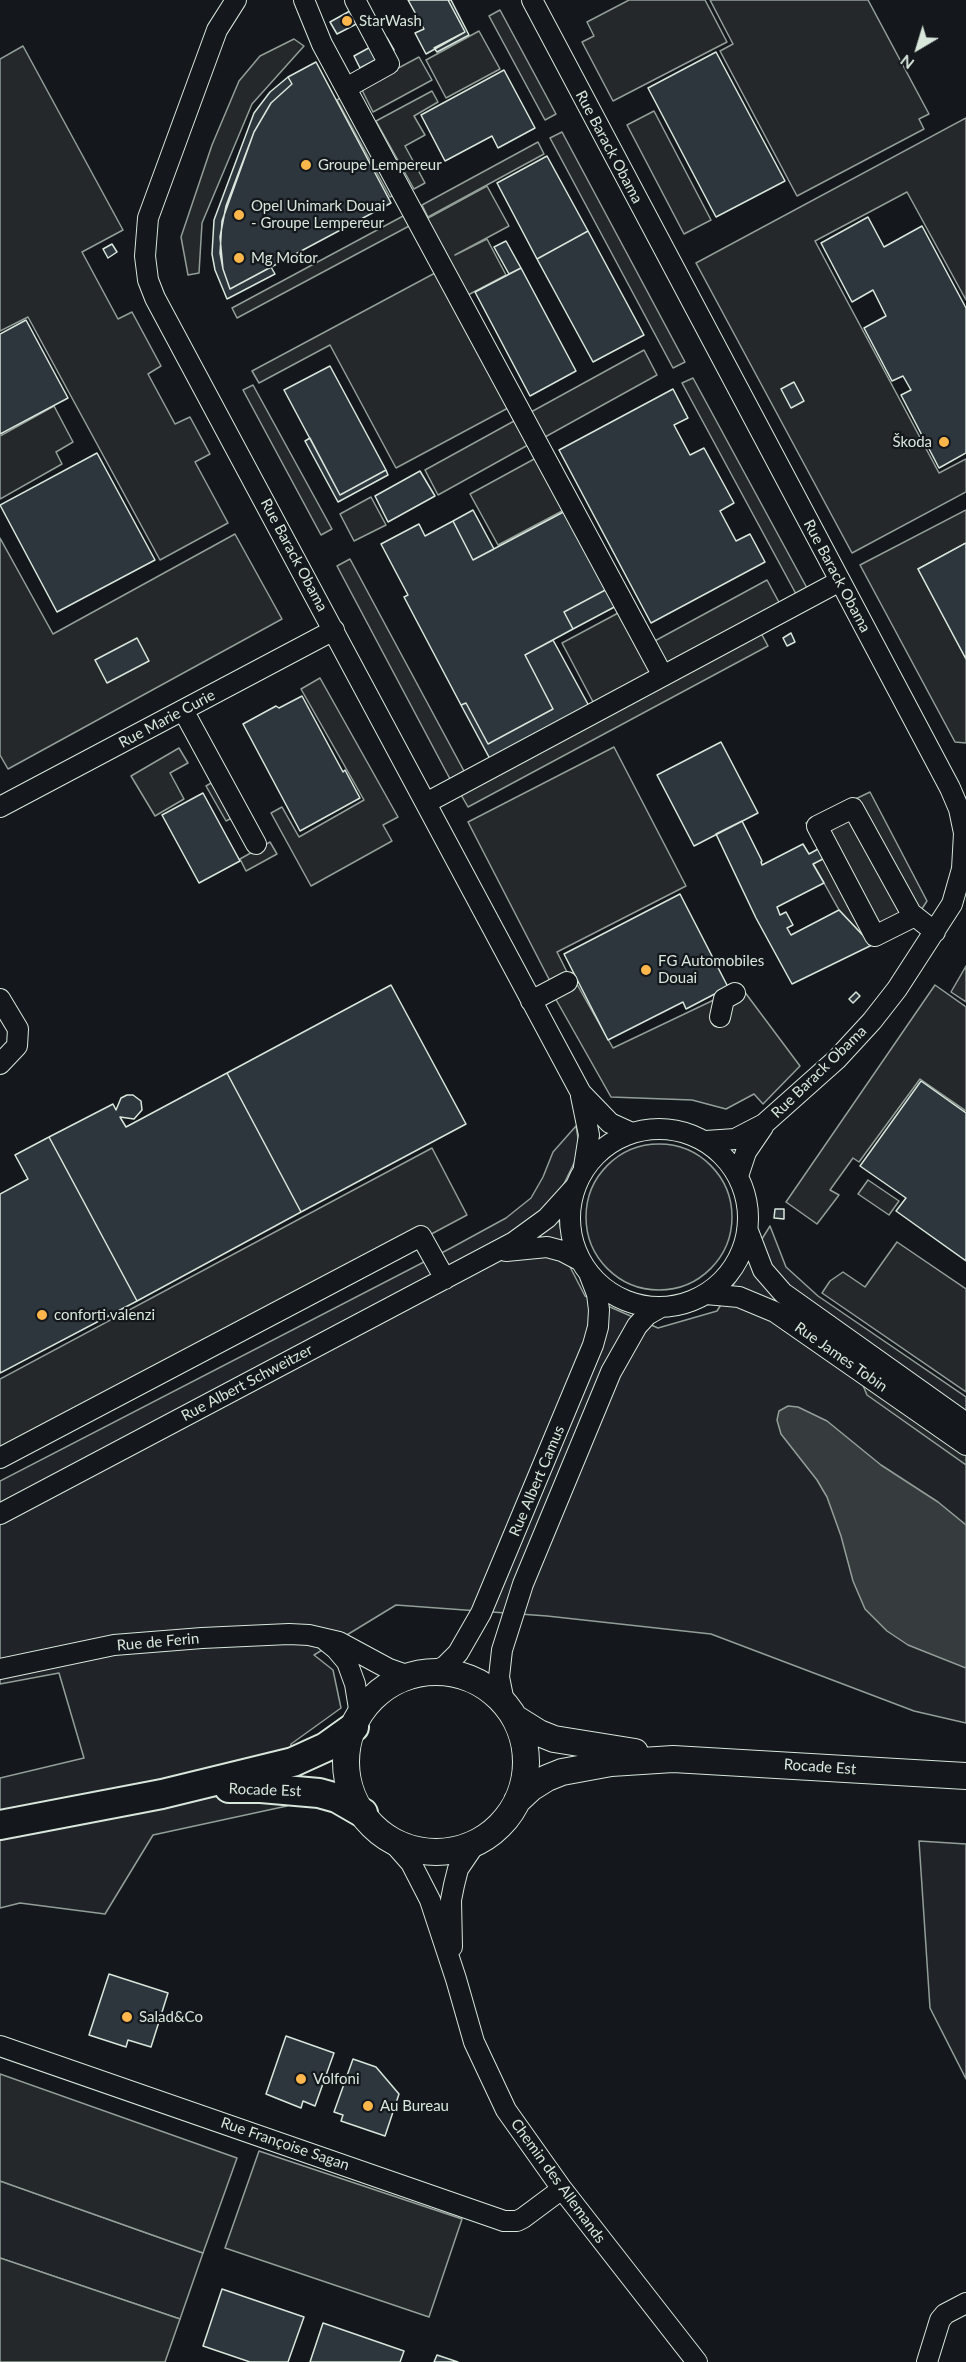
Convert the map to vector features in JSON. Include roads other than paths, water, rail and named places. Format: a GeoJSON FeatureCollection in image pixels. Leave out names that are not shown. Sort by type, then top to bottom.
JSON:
{"type":"FeatureCollection","features":[{"type":"Feature","properties":{"kind":"highway","name":"Rocade Est"},"geometry":{"type":"LineString","coordinates":[[0,1825],[162,1794],[302,1759],[326,1747],[357,1721]]}},
{"type":"Feature","properties":{"kind":"highway","name":"Rocade Est"},"geometry":{"type":"LineString","coordinates":[[162,1794],[243,1788],[307,1792],[337,1798],[363,1813]]}},
{"type":"Feature","properties":{"kind":"main road"},"geometry":{"type":"LineString","coordinates":[[421,1674],[453,1674],[472,1679],[489,1689],[509,1710],[524,1745],[526,1764],[517,1801],[500,1825],[477,1841],[453,1850],[436,1851],[412,1848],[389,1838],[377,1829],[363,1813],[352,1793],[347,1771],[348,1748],[357,1721],[381,1691],[421,1674]]}},
{"type":"Feature","properties":{"kind":"main road","name":"Rocade Est"},"geometry":{"type":"LineString","coordinates":[[509,1710],[539,1733],[554,1739],[674,1759],[966,1776]]}},
{"type":"Feature","properties":{"kind":"main road","name":"Rocade Est"},"geometry":{"type":"LineString","coordinates":[[517,1801],[531,1788],[562,1772],[611,1763],[674,1759]]}},
{"type":"Feature","properties":{"kind":"street","name":"Rue Barack Obama"},"geometry":{"type":"LineString","coordinates":[[236,0],[217,30],[152,206],[146,230],[146,270],[155,298],[581,1093],[610,1123],[632,1133]]}},
{"type":"Feature","properties":{"kind":"street"},"geometry":{"type":"LineString","coordinates":[[304,0],[316,32],[663,676]]}},
{"type":"Feature","properties":{"kind":"street"},"geometry":{"type":"LineString","coordinates":[[346,88],[389,64],[355,0]]}},
{"type":"Feature","properties":{"kind":"street","name":"Rue Barack Obama"},"geometry":{"type":"LineString","coordinates":[[532,0],[950,788],[962,820],[965,843],[960,881],[952,904],[890,999],[837,1059],[764,1124],[735,1139],[706,1141]]}},
{"type":"Feature","properties":{"kind":"street"},"geometry":{"type":"LineString","coordinates":[[426,803],[840,581]]}},
{"type":"Feature","properties":{"kind":"street","name":"Rue Marie Curie"},"geometry":{"type":"LineString","coordinates":[[0,807],[334,630]]}},
{"type":"Feature","properties":{"kind":"street"},"geometry":{"type":"LineString","coordinates":[[183,710],[256,844]]}},
{"type":"Feature","properties":{"kind":"street"},"geometry":{"type":"LineString","coordinates":[[913,917],[875,936],[817,826],[853,808],[913,917],[935,932]]}},
{"type":"Feature","properties":{"kind":"street"},"geometry":{"type":"LineString","coordinates":[[531,1000],[567,981]]}},
{"type":"Feature","properties":{"kind":"street"},"geometry":{"type":"LineString","coordinates":[[720,1017],[724,999],[735,993]]}},
{"type":"Feature","properties":{"kind":"street"},"geometry":{"type":"LineString","coordinates":[[0,999],[18,1029],[17,1046],[0,1064]]}},
{"type":"Feature","properties":{"kind":"street","name":"Rue Barack Obama"},"geometry":{"type":"LineString","coordinates":[[579,1179],[589,1135],[581,1093]]}},
{"type":"Feature","properties":{"kind":"street","name":"Rue Barack Obama"},"geometry":{"type":"LineString","coordinates":[[738,1176],[746,1152],[764,1124]]}},
{"type":"Feature","properties":{"kind":"street"},"geometry":{"type":"LineString","coordinates":[[652,1129],[673,1129],[706,1141],[722,1154],[738,1176],[747,1202],[748,1229],[743,1250],[732,1270],[718,1286],[687,1303],[661,1307],[641,1305],[621,1299],[609,1292],[585,1267],[573,1242],[570,1221],[572,1199],[579,1179],[601,1150],[618,1138],[632,1133],[652,1129]]}},
{"type":"Feature","properties":{"kind":"street","name":"Rue Albert Schweitzer"},"geometry":{"type":"LineString","coordinates":[[0,1514],[495,1253],[547,1218],[579,1179]]}},
{"type":"Feature","properties":{"kind":"street","name":"Rue James Tobin"},"geometry":{"type":"LineString","coordinates":[[748,1229],[763,1270],[783,1293],[966,1423]]}},
{"type":"Feature","properties":{"kind":"street"},"geometry":{"type":"LineString","coordinates":[[0,1458],[421,1236],[445,1279]]}},
{"type":"Feature","properties":{"kind":"street","name":"Rue Albert Schweitzer"},"geometry":{"type":"LineString","coordinates":[[495,1253],[547,1247],[562,1251],[585,1267]]}},
{"type":"Feature","properties":{"kind":"street","name":"Rue Albert Camus"},"geometry":{"type":"LineString","coordinates":[[421,1674],[445,1666],[458,1653],[481,1613],[593,1346],[598,1327],[599,1310],[597,1294],[585,1267]]}},
{"type":"Feature","properties":{"kind":"street","name":"Rue James Tobin"},"geometry":{"type":"LineString","coordinates":[[706,1294],[739,1297],[775,1312],[966,1445]]}},
{"type":"Feature","properties":{"kind":"street","name":"Rue Albert Camus"},"geometry":{"type":"LineString","coordinates":[[509,1710],[499,1677],[502,1650],[523,1584],[611,1372],[637,1326],[647,1315],[661,1307]]}},
{"type":"Feature","properties":{"kind":"street","name":"Rue de Ferin"},"geometry":{"type":"LineString","coordinates":[[0,1669],[77,1652],[145,1641],[301,1635],[318,1637],[349,1646],[389,1669],[421,1674]]}},
{"type":"Feature","properties":{"kind":"street"},"geometry":{"type":"LineString","coordinates":[[318,1637],[336,1648],[347,1662],[355,1684],[357,1721]]}},
{"type":"Feature","properties":{"kind":"street","name":"Chemin des Allemands"},"geometry":{"type":"LineString","coordinates":[[389,1838],[411,1863],[430,1900],[474,2042],[489,2077],[519,2130],[697,2362]]}},
{"type":"Feature","properties":{"kind":"street","name":"Chemin des Allemands"},"geometry":{"type":"LineString","coordinates":[[456,1979],[451,1936],[451,1900],[458,1869],[477,1841]]}},
{"type":"Feature","properties":{"kind":"street","name":"Rue Françoise Sagan"},"geometry":{"type":"LineString","coordinates":[[0,2046],[504,2221],[518,2221],[562,2189]]}},
{"type":"Feature","properties":{"kind":"street"},"geometry":{"type":"LineString","coordinates":[[927,2362],[940,2320],[945,2314],[966,2302]]}},
{"type":"Feature","properties":{"kind":"place","name":"StarWash"},"geometry":{"type":"Point","coordinates":[347,21]}},
{"type":"Feature","properties":{"kind":"place","name":"Groupe Lempereur"},"geometry":{"type":"Point","coordinates":[306,165]}},
{"type":"Feature","properties":{"kind":"place","name":"Opel Unimark Douai - Groupe Lempereur"},"geometry":{"type":"Point","coordinates":[239,215]}},
{"type":"Feature","properties":{"kind":"place","name":"Mg Motor"},"geometry":{"type":"Point","coordinates":[239,258]}},
{"type":"Feature","properties":{"kind":"place","name":"Škoda"},"geometry":{"type":"Point","coordinates":[944,442]}},
{"type":"Feature","properties":{"kind":"place","name":"FG Automobiles Douai"},"geometry":{"type":"Point","coordinates":[646,970]}},
{"type":"Feature","properties":{"kind":"place","name":"conforti valenzi"},"geometry":{"type":"Point","coordinates":[42,1315]}},
{"type":"Feature","properties":{"kind":"place","name":"Salad&Co"},"geometry":{"type":"Point","coordinates":[127,2017]}},
{"type":"Feature","properties":{"kind":"place","name":"Volfoni"},"geometry":{"type":"Point","coordinates":[301,2079]}},
{"type":"Feature","properties":{"kind":"place","name":"Au Bureau"},"geometry":{"type":"Point","coordinates":[368,2106]}}]}
